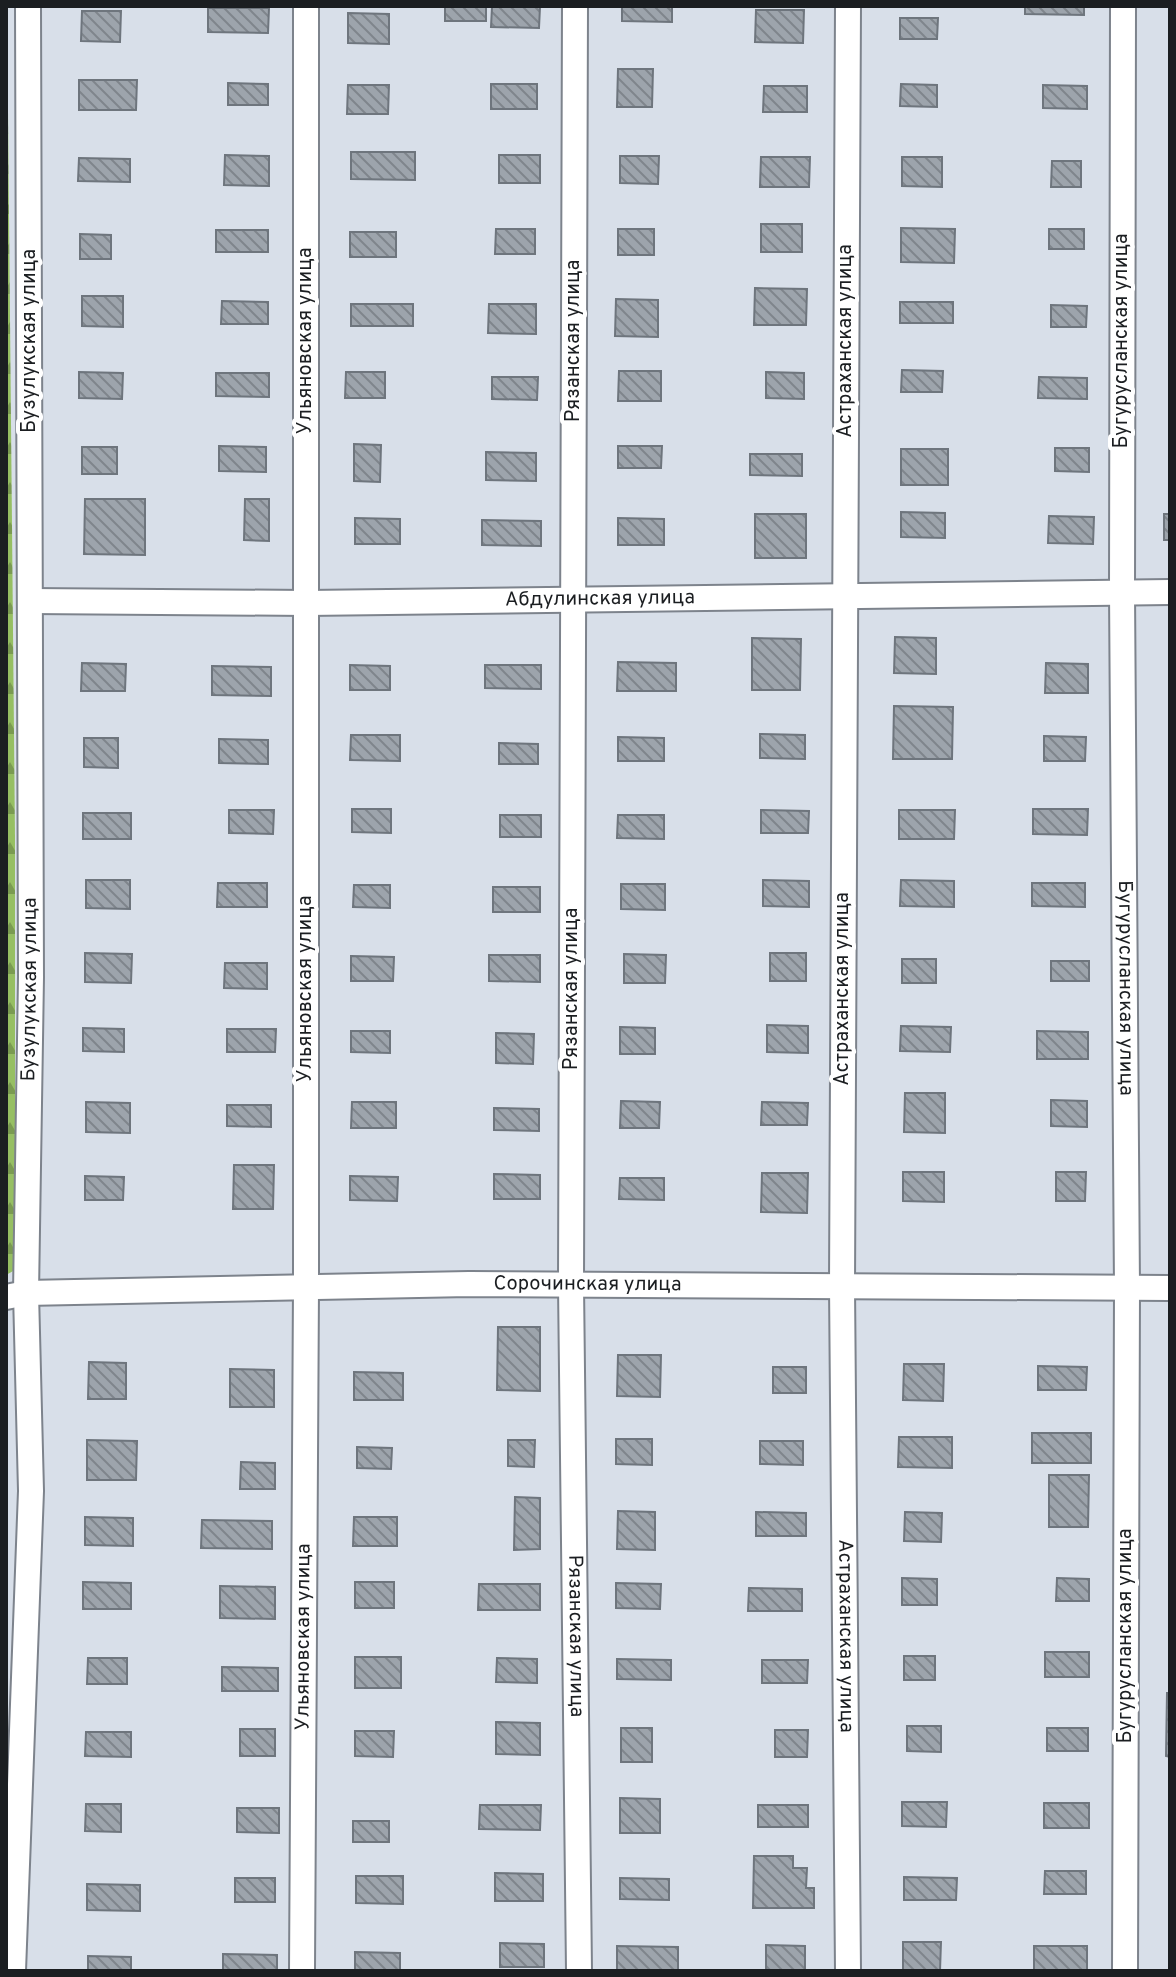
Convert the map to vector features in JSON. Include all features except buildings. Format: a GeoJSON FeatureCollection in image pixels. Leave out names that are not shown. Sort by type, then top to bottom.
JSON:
{"type":"FeatureCollection","features":[{"type":"Feature","properties":{"kind":"street","name":"Бузулукская улица"},"geometry":{"type":"LineString","coordinates":[[13,1971],[31,1491],[16,1295],[31,977],[28,6]]}},
{"type":"Feature","properties":{"kind":"street","name":"Ульяновская улица"},"geometry":{"type":"LineString","coordinates":[[302,1971],[306,1287],[306,6]]}},
{"type":"Feature","properties":{"kind":"street","name":"Рязанская улица"},"geometry":{"type":"LineString","coordinates":[[575,6],[571,1285],[579,1971]]}},
{"type":"Feature","properties":{"kind":"street","name":"Астраханская улица"},"geometry":{"type":"LineString","coordinates":[[848,6],[842,1286],[848,1971]]}},
{"type":"Feature","properties":{"kind":"street","name":"Бугурусланская улица"},"geometry":{"type":"LineString","coordinates":[[1123,6],[1122,592],[1127,1288],[1125,1971]]}},
{"type":"Feature","properties":{"kind":"street","name":"Абдулинская улица"},"geometry":{"type":"LineString","coordinates":[[30,601],[574,601],[1170,592]]}},
{"type":"Feature","properties":{"kind":"street","name":"Сорочинская улица"},"geometry":{"type":"LineString","coordinates":[[16,1295],[306,1287],[571,1285],[1170,1288]]}},
{"type":"Feature","properties":{"kind":"green space"},"geometry":{"type":"Polygon","coordinates":[[[7,6],[15,837],[15,1270],[6,1275],[7,6]]]}}]}
